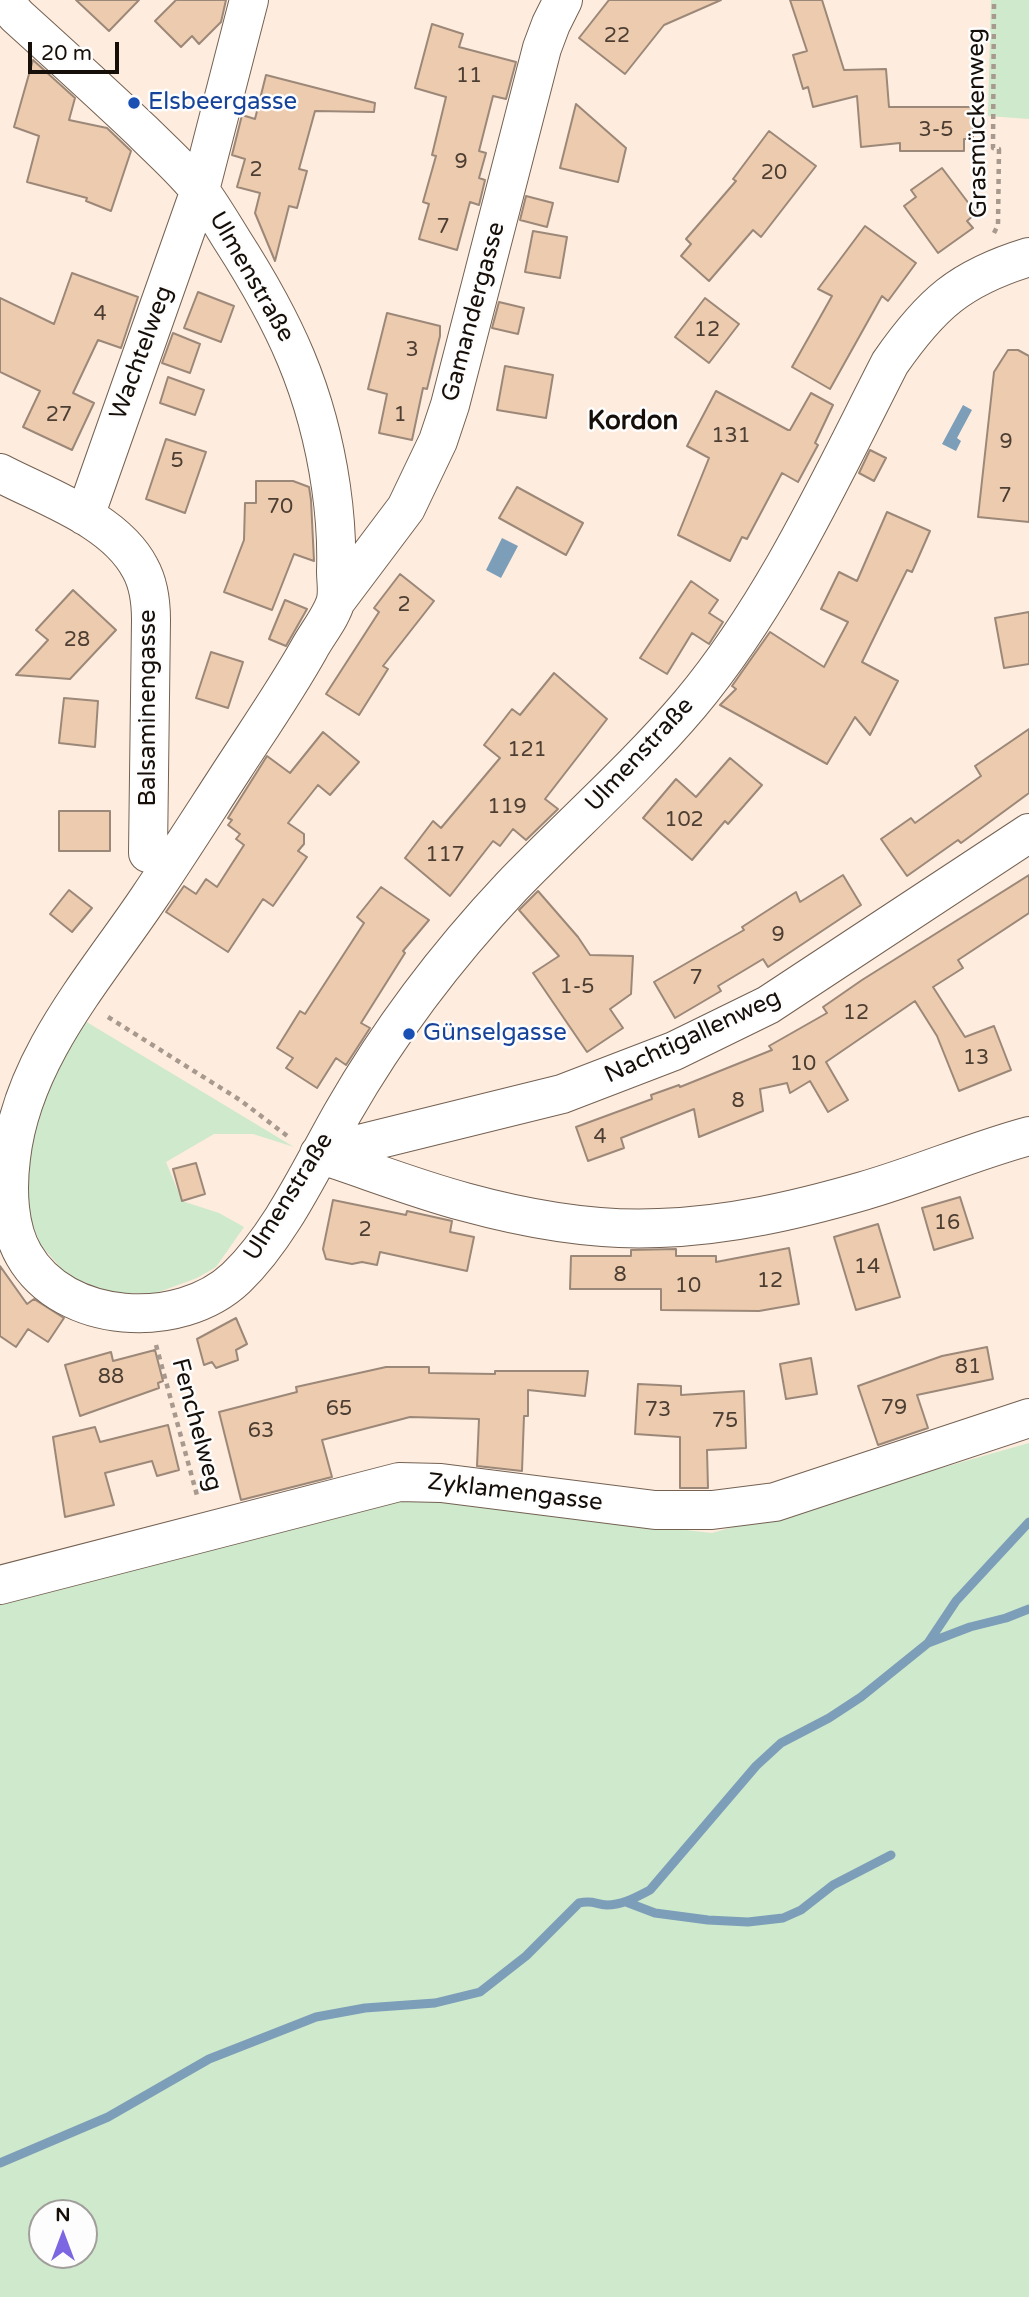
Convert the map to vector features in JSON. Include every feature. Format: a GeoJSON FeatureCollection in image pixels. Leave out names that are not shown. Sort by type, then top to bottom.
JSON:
{"type":"FeatureCollection","features":[{"type":"Feature","properties":{"kind":"street","name":"Ulmenstraße"},"geometry":{"type":"LineString","coordinates":[[3,0],[200,190],[261,285],[281,320],[313,399],[325,446],[337,551],[336,601],[293,677],[54,1037],[35,1070],[18,1113],[9,1184],[12,1221],[21,1252],[38,1274],[63,1294],[98,1308],[148,1314],[194,1304],[232,1283],[275,1228],[346,1105],[431,977],[510,889],[658,740],[739,640],[779,579],[890,363],[908,337],[931,309],[958,288],[999,266],[1029,257]]}},
{"type":"Feature","properties":{"kind":"street"},"geometry":{"type":"LineString","coordinates":[[200,190],[249,0]]}},
{"type":"Feature","properties":{"kind":"street","name":"Gamandergasse"},"geometry":{"type":"LineString","coordinates":[[336,601],[406,508],[438,441],[450,405],[542,48],[563,0]]}},
{"type":"Feature","properties":{"kind":"street","name":"Wachtelweg"},"geometry":{"type":"LineString","coordinates":[[85,516],[200,190]]}},
{"type":"Feature","properties":{"kind":"street","name":"Balsaminengasse"},"geometry":{"type":"LineString","coordinates":[[0,473],[85,516],[108,531],[129,551],[141,569],[150,601],[148,853]]}},
{"type":"Feature","properties":{"kind":"street","name":"Nachtigallenweg"},"geometry":{"type":"LineString","coordinates":[[318,1157],[562,1094],[674,1051],[768,1005],[1029,833]]}},
{"type":"Feature","properties":{"kind":"street"},"geometry":{"type":"LineString","coordinates":[[318,1157],[465,1202],[528,1217],[593,1226],[659,1228],[724,1222],[864,1191],[1029,1136]]}},
{"type":"Feature","properties":{"kind":"street","name":"Zyklamengasse"},"geometry":{"type":"LineString","coordinates":[[0,1585],[399,1482],[421,1481],[654,1510],[740,1508],[775,1502],[1029,1418]]}},
{"type":"Feature","properties":{"kind":"path","name":"Grasmückenweg"},"geometry":{"type":"LineString","coordinates":[[994,0],[993,148],[999,149],[998,225],[994,238]]}},
{"type":"Feature","properties":{"kind":"path"},"geometry":{"type":"LineString","coordinates":[[105,1015],[240,1100],[318,1157]]}},
{"type":"Feature","properties":{"kind":"path","name":"Fenchelweg"},"geometry":{"type":"LineString","coordinates":[[156,1343],[206,1530]]}},
{"type":"Feature","properties":{"kind":"green space"},"geometry":{"type":"Polygon","coordinates":[[[991,0],[1029,0],[1029,119],[988,116],[991,0]]]}},
{"type":"Feature","properties":{"kind":"green space"},"geometry":{"type":"Polygon","coordinates":[[[85,1021],[294,1147],[253,1134],[214,1134],[166,1162],[182,1201],[219,1213],[244,1227],[216,1267],[197,1278],[156,1293],[105,1293],[66,1274],[40,1244],[26,1207],[27,1151],[58,1060],[85,1021]]]}},
{"type":"Feature","properties":{"kind":"green space"},"geometry":{"type":"Polygon","coordinates":[[[1029,1443],[1029,2297],[0,2297],[0,1599],[401,1498],[712,1533],[1029,1443]]]}},
{"type":"Feature","properties":{"kind":"water"},"geometry":{"type":"Polygon","coordinates":[[[963,405],[972,410],[957,438],[961,441],[956,451],[942,444],[963,405]]]}},
{"type":"Feature","properties":{"kind":"water"},"geometry":{"type":"Polygon","coordinates":[[[502,538],[518,546],[501,578],[486,570],[502,538]]]}},
{"type":"Feature","properties":{"kind":"building"},"geometry":{"type":"Polygon","coordinates":[[[76,0],[139,0],[109,31],[76,0]]]}},
{"type":"Feature","properties":{"kind":"building"},"geometry":{"type":"Polygon","coordinates":[[[176,0],[226,0],[221,22],[199,44],[192,36],[181,47],[155,21],[176,0]]]}},
{"type":"Feature","properties":{"kind":"building"},"geometry":{"type":"Polygon","coordinates":[[[609,0],[721,0],[664,25],[625,74],[579,38],[609,0]]]}},
{"type":"Feature","properties":{"kind":"building"},"geometry":{"type":"Polygon","coordinates":[[[790,0],[822,0],[844,70],[886,69],[889,107],[973,107],[973,139],[964,139],[964,151],[900,151],[900,143],[861,147],[857,96],[813,107],[808,87],[803,89],[793,55],[807,51],[790,0]]]}},
{"type":"Feature","properties":{"kind":"building"},"geometry":{"type":"Polygon","coordinates":[[[432,24],[463,34],[459,47],[516,62],[506,99],[493,96],[479,151],[486,153],[479,178],[485,180],[479,205],[470,202],[457,250],[419,239],[429,204],[423,202],[436,156],[432,155],[446,97],[415,88],[432,24]]]}},
{"type":"Feature","properties":{"kind":"building"},"geometry":{"type":"Polygon","coordinates":[[[33,60],[75,98],[69,120],[107,128],[131,151],[111,211],[86,201],[87,198],[27,182],[39,136],[14,127],[33,60]]]}},
{"type":"Feature","properties":{"kind":"building"},"geometry":{"type":"Polygon","coordinates":[[[266,75],[375,103],[374,112],[315,111],[299,169],[307,171],[297,208],[289,206],[275,261],[255,213],[260,193],[237,187],[245,159],[232,155],[242,115],[255,119],[266,75]]]}},
{"type":"Feature","properties":{"kind":"building"},"geometry":{"type":"Polygon","coordinates":[[[576,104],[626,148],[618,182],[560,168],[576,104]]]}},
{"type":"Feature","properties":{"kind":"building"},"geometry":{"type":"Polygon","coordinates":[[[769,131],[816,166],[761,237],[753,230],[709,281],[681,256],[691,244],[686,239],[736,181],[733,179],[769,131]]]}},
{"type":"Feature","properties":{"kind":"building"},"geometry":{"type":"Polygon","coordinates":[[[942,168],[976,213],[967,221],[973,228],[938,253],[904,206],[916,197],[911,190],[942,168]]]}},
{"type":"Feature","properties":{"kind":"building"},"geometry":{"type":"Polygon","coordinates":[[[526,196],[553,203],[547,227],[520,220],[526,196]]]}},
{"type":"Feature","properties":{"kind":"building"},"geometry":{"type":"Polygon","coordinates":[[[865,226],[916,263],[888,301],[882,296],[830,389],[792,367],[832,296],[818,289],[865,226]]]}},
{"type":"Feature","properties":{"kind":"building"},"geometry":{"type":"Polygon","coordinates":[[[533,231],[567,237],[560,278],[525,272],[533,231]]]}},
{"type":"Feature","properties":{"kind":"building"},"geometry":{"type":"Polygon","coordinates":[[[72,273],[138,297],[121,348],[98,340],[73,393],[94,403],[72,450],[23,427],[40,391],[0,372],[0,298],[54,324],[72,273]]]}},
{"type":"Feature","properties":{"kind":"building"},"geometry":{"type":"Polygon","coordinates":[[[198,292],[234,306],[221,342],[184,328],[198,292]]]}},
{"type":"Feature","properties":{"kind":"building"},"geometry":{"type":"Polygon","coordinates":[[[705,298],[739,324],[709,363],[675,337],[705,298]]]}},
{"type":"Feature","properties":{"kind":"building"},"geometry":{"type":"Polygon","coordinates":[[[499,302],[524,308],[518,334],[492,328],[499,302]]]}},
{"type":"Feature","properties":{"kind":"building"},"geometry":{"type":"Polygon","coordinates":[[[387,313],[440,326],[427,389],[423,388],[412,440],[379,433],[387,394],[368,389],[387,313]]]}},
{"type":"Feature","properties":{"kind":"building"},"geometry":{"type":"Polygon","coordinates":[[[173,333],[200,344],[190,373],[162,363],[173,333]]]}},
{"type":"Feature","properties":{"kind":"building"},"geometry":{"type":"Polygon","coordinates":[[[1008,350],[1018,350],[1029,356],[1029,522],[978,517],[994,372],[1008,350]]]}},
{"type":"Feature","properties":{"kind":"building"},"geometry":{"type":"Polygon","coordinates":[[[505,366],[553,375],[546,418],[497,410],[505,366]]]}},
{"type":"Feature","properties":{"kind":"building"},"geometry":{"type":"Polygon","coordinates":[[[168,377],[204,390],[195,415],[160,403],[168,377]]]}},
{"type":"Feature","properties":{"kind":"building"},"geometry":{"type":"Polygon","coordinates":[[[716,391],[788,430],[811,393],[833,405],[815,443],[818,445],[798,482],[782,473],[747,539],[742,537],[730,561],[678,535],[709,458],[687,446],[716,391]]]}},
{"type":"Feature","properties":{"kind":"building"},"geometry":{"type":"Polygon","coordinates":[[[166,439],[206,452],[185,513],[146,499],[166,439]]]}},
{"type":"Feature","properties":{"kind":"building"},"geometry":{"type":"Polygon","coordinates":[[[870,450],[886,458],[874,481],[859,473],[870,450]]]}},
{"type":"Feature","properties":{"kind":"building"},"geometry":{"type":"Polygon","coordinates":[[[256,481],[293,481],[309,487],[311,500],[314,561],[294,554],[272,610],[224,592],[244,540],[245,503],[256,503],[256,481]]]}},
{"type":"Feature","properties":{"kind":"building"},"geometry":{"type":"Polygon","coordinates":[[[517,487],[583,523],[566,555],[499,518],[517,487]]]}},
{"type":"Feature","properties":{"kind":"building"},"geometry":{"type":"Polygon","coordinates":[[[887,512],[930,531],[912,572],[907,570],[862,662],[898,681],[870,735],[855,717],[827,764],[720,705],[736,689],[732,686],[770,632],[824,667],[848,622],[821,609],[839,572],[857,581],[887,512]]]}},
{"type":"Feature","properties":{"kind":"building"},"geometry":{"type":"Polygon","coordinates":[[[400,574],[434,601],[383,666],[388,669],[359,715],[326,694],[379,612],[374,608],[400,574]]]}},
{"type":"Feature","properties":{"kind":"building"},"geometry":{"type":"Polygon","coordinates":[[[691,581],[718,600],[709,613],[723,622],[709,644],[692,633],[667,674],[640,658],[691,581]]]}},
{"type":"Feature","properties":{"kind":"building"},"geometry":{"type":"Polygon","coordinates":[[[73,590],[116,630],[70,679],[16,675],[48,640],[36,630],[73,590]]]}},
{"type":"Feature","properties":{"kind":"building"},"geometry":{"type":"Polygon","coordinates":[[[285,600],[307,609],[286,646],[269,639],[285,600]]]}},
{"type":"Feature","properties":{"kind":"building"},"geometry":{"type":"Polygon","coordinates":[[[1029,612],[1029,664],[1004,668],[995,618],[1029,612]]]}},
{"type":"Feature","properties":{"kind":"building"},"geometry":{"type":"Polygon","coordinates":[[[211,652],[243,662],[228,708],[196,698],[211,652]]]}},
{"type":"Feature","properties":{"kind":"building"},"geometry":{"type":"Polygon","coordinates":[[[554,673],[607,719],[545,799],[558,809],[526,840],[513,829],[500,846],[493,841],[450,896],[405,858],[433,821],[441,828],[500,758],[484,745],[512,709],[520,715],[554,673]]]}},
{"type":"Feature","properties":{"kind":"building"},"geometry":{"type":"Polygon","coordinates":[[[64,698],[98,701],[95,747],[59,743],[64,698]]]}},
{"type":"Feature","properties":{"kind":"building"},"geometry":{"type":"Polygon","coordinates":[[[1029,729],[1029,793],[961,843],[958,840],[907,876],[881,839],[911,818],[915,823],[981,776],[975,766],[1029,729]]]}},
{"type":"Feature","properties":{"kind":"building"},"geometry":{"type":"Polygon","coordinates":[[[323,732],[359,762],[330,795],[318,785],[288,823],[304,834],[304,844],[298,851],[307,857],[273,906],[263,899],[228,952],[166,912],[184,886],[196,894],[206,879],[217,887],[244,845],[236,839],[240,834],[228,825],[232,820],[228,818],[267,756],[290,773],[323,732]]]}},
{"type":"Feature","properties":{"kind":"building"},"geometry":{"type":"Polygon","coordinates":[[[730,758],[762,785],[728,824],[725,821],[692,860],[643,818],[676,779],[696,797],[730,758]]]}},
{"type":"Feature","properties":{"kind":"building"},"geometry":{"type":"Polygon","coordinates":[[[59,811],[110,811],[110,851],[59,851],[59,811]]]}},
{"type":"Feature","properties":{"kind":"building"},"geometry":{"type":"Polygon","coordinates":[[[843,875],[861,905],[768,967],[763,959],[718,986],[721,991],[675,1018],[654,982],[744,930],[742,927],[796,892],[800,902],[843,875]]]}},
{"type":"Feature","properties":{"kind":"building"},"geometry":{"type":"Polygon","coordinates":[[[1029,875],[1029,913],[958,960],[963,968],[933,987],[965,1037],[994,1026],[1011,1070],[959,1091],[937,1036],[915,1001],[826,1062],[848,1100],[828,1112],[810,1081],[790,1093],[787,1083],[760,1089],[763,1111],[699,1137],[694,1109],[621,1138],[624,1148],[588,1161],[576,1127],[652,1099],[651,1095],[679,1085],[680,1087],[772,1050],[769,1046],[827,1013],[823,1007],[862,980],[1029,875]]]}},
{"type":"Feature","properties":{"kind":"building"},"geometry":{"type":"Polygon","coordinates":[[[381,887],[429,920],[403,951],[405,953],[361,1023],[370,1028],[346,1065],[336,1058],[317,1088],[286,1068],[293,1058],[277,1048],[300,1011],[305,1014],[364,923],[357,917],[381,887]]]}},
{"type":"Feature","properties":{"kind":"building"},"geometry":{"type":"Polygon","coordinates":[[[69,890],[92,908],[72,932],[50,914],[69,890]]]}},
{"type":"Feature","properties":{"kind":"building"},"geometry":{"type":"Polygon","coordinates":[[[538,891],[590,955],[633,956],[631,994],[610,1009],[623,1028],[587,1052],[533,973],[559,956],[519,910],[538,891]]]}},
{"type":"Feature","properties":{"kind":"building"},"geometry":{"type":"Polygon","coordinates":[[[196,1163],[205,1194],[182,1201],[173,1169],[196,1163]]]}},
{"type":"Feature","properties":{"kind":"building"},"geometry":{"type":"Polygon","coordinates":[[[960,1197],[973,1238],[934,1250],[922,1208],[960,1197]]]}},
{"type":"Feature","properties":{"kind":"building"},"geometry":{"type":"Polygon","coordinates":[[[333,1200],[452,1221],[450,1232],[474,1237],[467,1271],[380,1252],[377,1265],[326,1259],[323,1249],[333,1200]]]}},
{"type":"Feature","properties":{"kind":"building"},"geometry":{"type":"Polygon","coordinates":[[[878,1224],[900,1297],[856,1310],[834,1237],[878,1224]]]}},
{"type":"Feature","properties":{"kind":"building"},"geometry":{"type":"Polygon","coordinates":[[[789,1248],[799,1304],[759,1311],[661,1310],[661,1289],[570,1289],[571,1256],[631,1256],[631,1250],[676,1249],[676,1256],[716,1256],[716,1262],[789,1248]]]}},
{"type":"Feature","properties":{"kind":"building"},"geometry":{"type":"Polygon","coordinates":[[[0,1266],[27,1304],[34,1299],[64,1318],[48,1342],[28,1329],[16,1347],[0,1336],[0,1266]]]}},
{"type":"Feature","properties":{"kind":"building"},"geometry":{"type":"Polygon","coordinates":[[[236,1318],[247,1344],[236,1350],[238,1360],[216,1368],[212,1362],[204,1365],[197,1339],[236,1318]]]}},
{"type":"Feature","properties":{"kind":"building"},"geometry":{"type":"Polygon","coordinates":[[[987,1347],[993,1379],[917,1395],[928,1428],[878,1445],[858,1386],[942,1356],[987,1347]]]}},
{"type":"Feature","properties":{"kind":"building"},"geometry":{"type":"Polygon","coordinates":[[[155,1350],[163,1381],[158,1383],[159,1388],[80,1416],[65,1365],[111,1352],[113,1361],[155,1350]]]}},
{"type":"Feature","properties":{"kind":"building"},"geometry":{"type":"Polygon","coordinates":[[[811,1358],[817,1394],[786,1399],[780,1364],[811,1358]]]}},
{"type":"Feature","properties":{"kind":"building"},"geometry":{"type":"Polygon","coordinates":[[[386,1367],[429,1367],[429,1373],[588,1371],[585,1396],[528,1390],[522,1471],[477,1466],[479,1419],[410,1417],[322,1440],[332,1477],[241,1500],[219,1412],[297,1392],[296,1387],[386,1367]]]}},
{"type":"Feature","properties":{"kind":"building"},"geometry":{"type":"Polygon","coordinates":[[[638,1384],[681,1386],[681,1395],[744,1391],[746,1448],[707,1450],[708,1488],[680,1488],[680,1437],[635,1434],[638,1384]]]}},
{"type":"Feature","properties":{"kind":"building"},"geometry":{"type":"Polygon","coordinates":[[[168,1425],[179,1470],[157,1476],[152,1461],[105,1473],[114,1505],[65,1517],[53,1437],[95,1427],[100,1442],[168,1425]]]}},
{"type":"Feature","properties":{"kind":"waterway"},"geometry":{"type":"LineString","coordinates":[[928,1643],[956,1601],[1029,1522]]}},
{"type":"Feature","properties":{"kind":"waterway"},"geometry":{"type":"LineString","coordinates":[[0,2163],[108,2117],[209,2059],[316,2017],[365,2008],[435,2003],[480,1992],[526,1956],[579,1903],[618,1904],[650,1890],[756,1766],[781,1743],[829,1718],[861,1697],[928,1643],[1029,1609]]}},
{"type":"Feature","properties":{"kind":"waterway"},"geometry":{"type":"LineString","coordinates":[[626,1902],[655,1913],[708,1920],[748,1922],[783,1918],[801,1910],[833,1885],[891,1855]]}},
{"type":"Feature","properties":{"kind":"place","name":"Elsbeergasse"},"geometry":{"type":"Point","coordinates":[134,103]}},
{"type":"Feature","properties":{"kind":"place","name":"Günselgasse"},"geometry":{"type":"Point","coordinates":[409,1034]}},
{"type":"Feature","properties":{"kind":"district","name":"Kordon"},"geometry":{"type":"Point","coordinates":[633,422]}}]}
